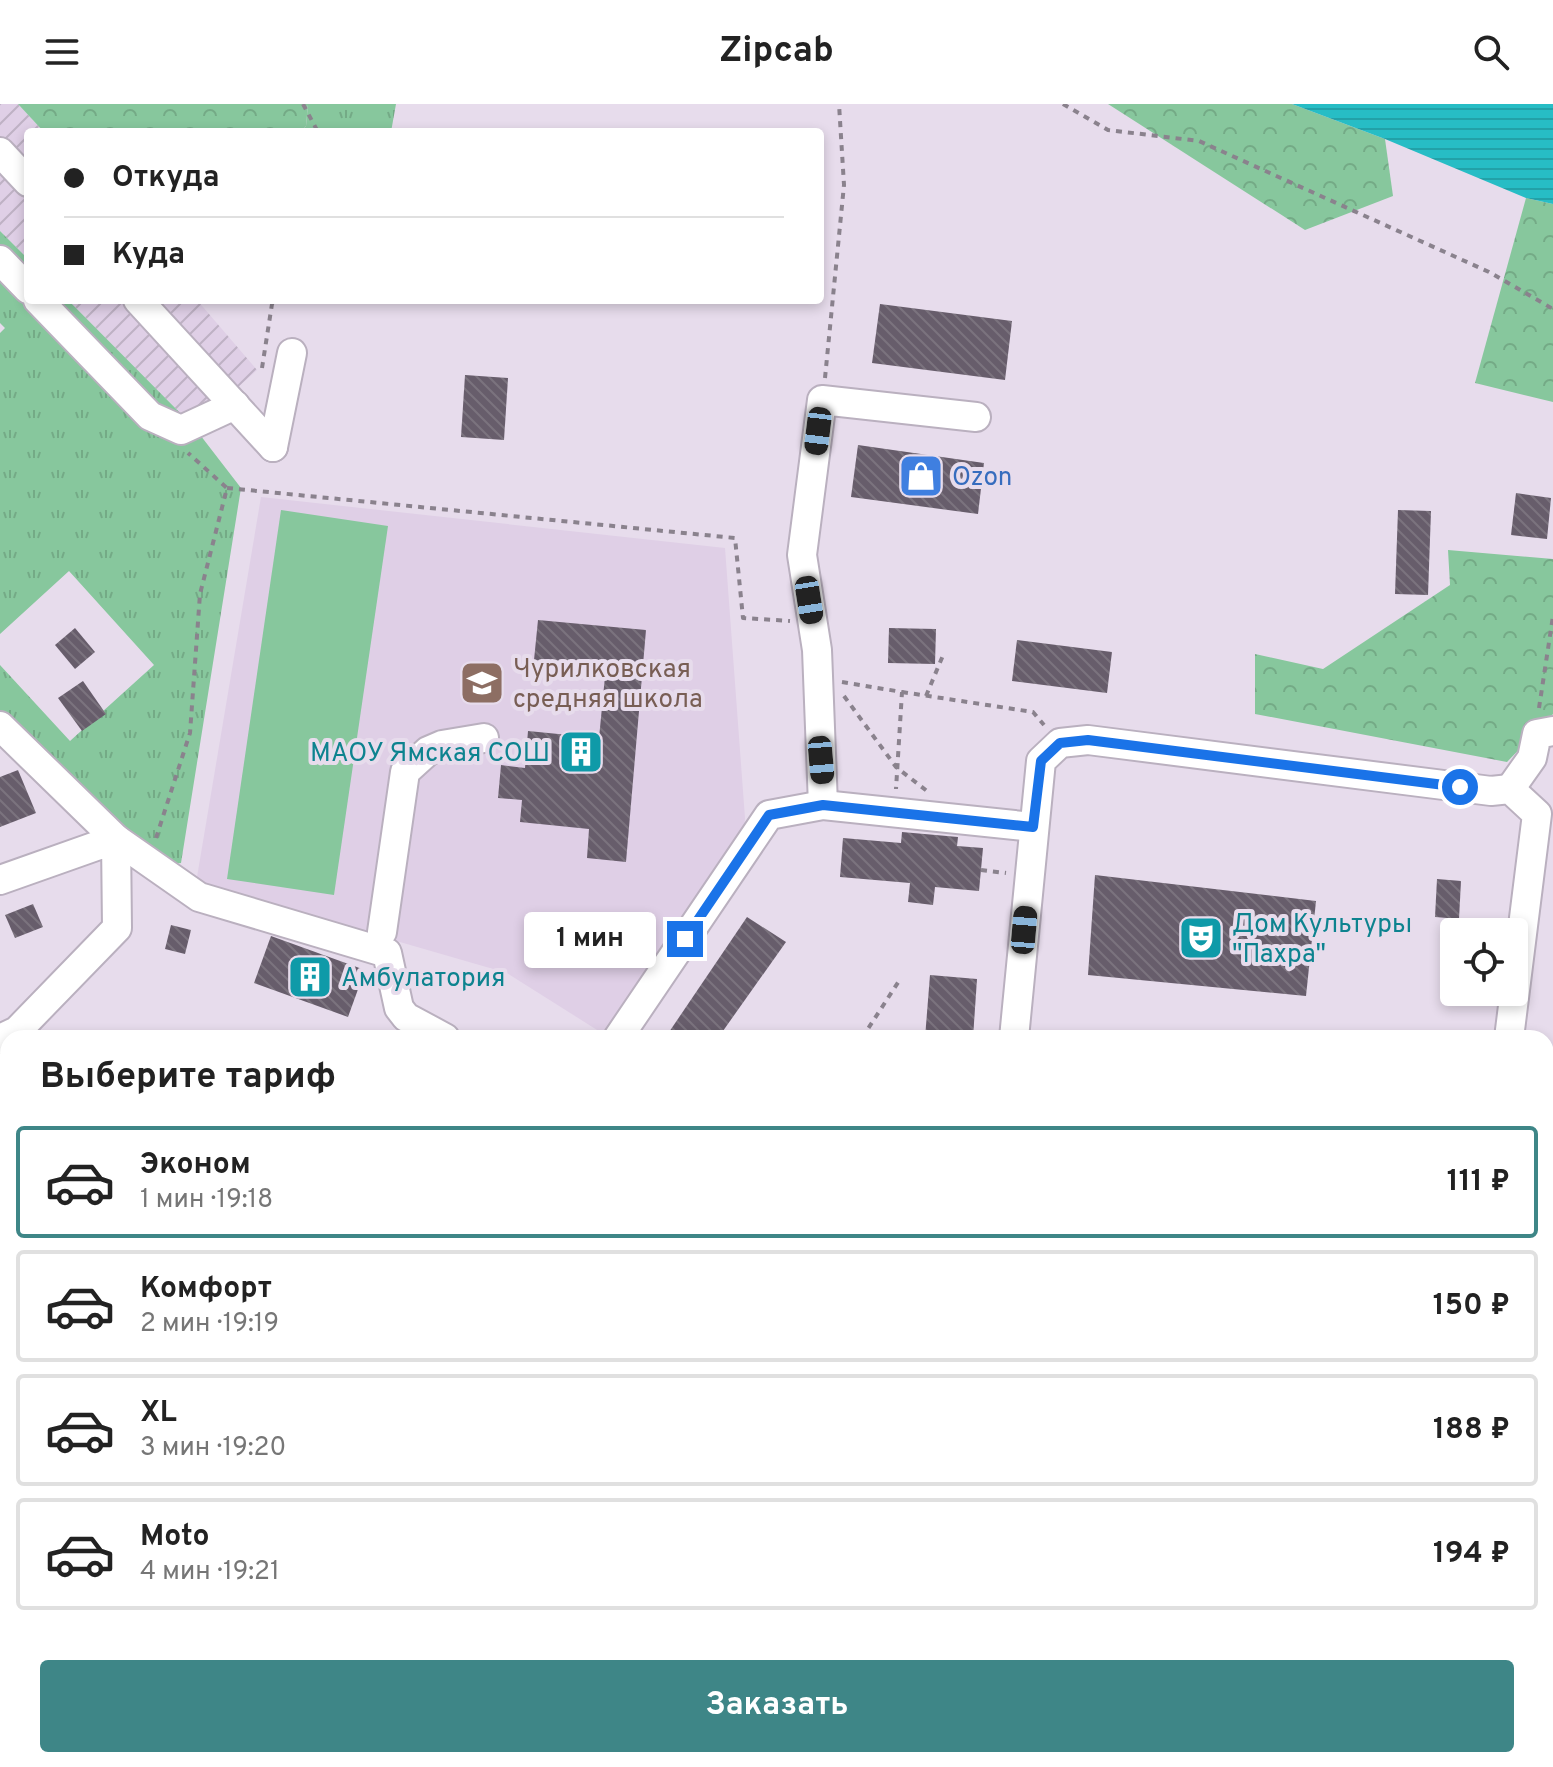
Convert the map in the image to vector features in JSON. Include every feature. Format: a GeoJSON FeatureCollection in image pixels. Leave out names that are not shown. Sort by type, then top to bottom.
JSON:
{"type":"FeatureCollection","features":[{"type":"Feature","properties":{"kind":"street"},"geometry":{"type":"LineString","coordinates":[[0,152],[24,178]]}},
{"type":"Feature","properties":{"kind":"street"},"geometry":{"type":"LineString","coordinates":[[0,260],[24,285]]}},
{"type":"Feature","properties":{"kind":"street"},"geometry":{"type":"LineString","coordinates":[[42,304],[150,416],[181,430],[235,405]]}},
{"type":"Feature","properties":{"kind":"street"},"geometry":{"type":"LineString","coordinates":[[142,304],[273,447],[292,353]]}},
{"type":"Feature","properties":{"kind":"street"},"geometry":{"type":"LineString","coordinates":[[823,805],[817,650],[802,555],[822,400],[976,417]]}},
{"type":"Feature","properties":{"kind":"street"},"geometry":{"type":"LineString","coordinates":[[0,726],[116,839],[199,897],[387,953],[399,1008],[406,1017],[430,1030]]}},
{"type":"Feature","properties":{"kind":"street"},"geometry":{"type":"LineString","coordinates":[[1015,1030],[1041,761],[1060,743],[1088,740],[1491,791],[1510,789],[1545,733]]}},
{"type":"Feature","properties":{"kind":"street"},"geometry":{"type":"LineString","coordinates":[[382,932],[405,772],[428,751],[442,745],[484,738]]}},
{"type":"Feature","properties":{"kind":"street"},"geometry":{"type":"LineString","coordinates":[[1510,789],[1537,814],[1510,1030]]}},
{"type":"Feature","properties":{"kind":"street"},"geometry":{"type":"LineString","coordinates":[[623,1030],[757,816],[823,805],[1033,827]]}},
{"type":"Feature","properties":{"kind":"street"},"geometry":{"type":"LineString","coordinates":[[0,880],[116,839]]}},
{"type":"Feature","properties":{"kind":"street"},"geometry":{"type":"LineString","coordinates":[[18,1030],[117,928],[116,839]]}},
{"type":"Feature","properties":{"kind":"path"},"geometry":{"type":"LineString","coordinates":[[303,104],[316,128]]}},
{"type":"Feature","properties":{"kind":"path"},"geometry":{"type":"LineString","coordinates":[[822,400],[844,185],[839,104]]}},
{"type":"Feature","properties":{"kind":"path"},"geometry":{"type":"LineString","coordinates":[[1063,104],[1108,130],[1199,141],[1489,272],[1553,309]]}},
{"type":"Feature","properties":{"kind":"path"},"geometry":{"type":"LineString","coordinates":[[261,372],[272,304]]}},
{"type":"Feature","properties":{"kind":"path"},"geometry":{"type":"LineString","coordinates":[[186,451],[227,488],[735,538],[743,618],[812,622]]}},
{"type":"Feature","properties":{"kind":"path"},"geometry":{"type":"LineString","coordinates":[[152,849],[190,733],[200,594],[227,488]]}},
{"type":"Feature","properties":{"kind":"path"},"geometry":{"type":"LineString","coordinates":[[1545,733],[1553,616]]}},
{"type":"Feature","properties":{"kind":"path"},"geometry":{"type":"LineString","coordinates":[[926,696],[944,653]]}},
{"type":"Feature","properties":{"kind":"path"},"geometry":{"type":"LineString","coordinates":[[929,793],[896,767],[833,681],[1033,712],[1060,743]]}},
{"type":"Feature","properties":{"kind":"path"},"geometry":{"type":"LineString","coordinates":[[897,812],[896,767],[902,692]]}},
{"type":"Feature","properties":{"kind":"path"},"geometry":{"type":"LineString","coordinates":[[867,1030],[899,981]]}},
{"type":"Feature","properties":{"kind":"shaded area"},"geometry":{"type":"Polygon","coordinates":[[[0,104],[18,104],[40,128],[24,128],[24,255],[0,231],[0,104]]]}},
{"type":"Feature","properties":{"kind":"shaded area"},"geometry":{"type":"Polygon","coordinates":[[[72,304],[200,304],[257,370],[194,427],[72,304]]]}},
{"type":"Feature","properties":{"kind":"shaded area","name":"Чурилковская средняя школа"},"geometry":{"type":"Polygon","coordinates":[[[261,497],[725,548],[744,832],[608,1030],[597,1030],[507,973],[196,883],[261,497]]]}},
{"type":"Feature","properties":{"kind":"green space"},"geometry":{"type":"Polygon","coordinates":[[[18,104],[308,104],[304,128],[40,128],[18,104]]]}},
{"type":"Feature","properties":{"kind":"green space"},"geometry":{"type":"Polygon","coordinates":[[[308,104],[396,104],[392,128],[304,128],[308,104]]]}},
{"type":"Feature","properties":{"kind":"green space"},"geometry":{"type":"Polygon","coordinates":[[[1108,104],[1292,104],[1385,139],[1393,196],[1305,230],[1108,104]]]}},
{"type":"Feature","properties":{"kind":"green space"},"geometry":{"type":"Polygon","coordinates":[[[1526,198],[1553,204],[1553,402],[1475,383],[1526,198]]]}},
{"type":"Feature","properties":{"kind":"green space"},"geometry":{"type":"Polygon","coordinates":[[[0,231],[24,255],[24,304],[72,304],[194,427],[241,488],[181,863],[135,869],[0,732],[0,665],[70,741],[154,665],[69,571],[0,634],[0,333],[5,328],[0,323],[0,231]]]}},
{"type":"Feature","properties":{"kind":"green space"},"geometry":{"type":"Polygon","coordinates":[[[281,510],[388,526],[334,895],[227,879],[281,510]]]}},
{"type":"Feature","properties":{"kind":"green space"},"geometry":{"type":"Polygon","coordinates":[[[1448,550],[1553,559],[1553,714],[1507,762],[1255,714],[1255,654],[1323,669],[1450,585],[1448,550]]]}},
{"type":"Feature","properties":{"kind":"water"},"geometry":{"type":"Polygon","coordinates":[[[1292,104],[1553,104],[1553,204],[1526,198],[1292,104]]]}},
{"type":"Feature","properties":{"kind":"building"},"geometry":{"type":"Polygon","coordinates":[[[880,304],[1012,321],[1005,380],[872,363],[880,304]]]}},
{"type":"Feature","properties":{"kind":"building"},"geometry":{"type":"Polygon","coordinates":[[[465,375],[508,378],[504,440],[461,437],[465,375]]]}},
{"type":"Feature","properties":{"kind":"building"},"geometry":{"type":"Polygon","coordinates":[[[858,445],[984,463],[978,514],[851,497],[858,445]]]}},
{"type":"Feature","properties":{"kind":"building"},"geometry":{"type":"Polygon","coordinates":[[[1516,493],[1551,498],[1547,539],[1511,535],[1516,493]]]}},
{"type":"Feature","properties":{"kind":"building"},"geometry":{"type":"Polygon","coordinates":[[[1398,510],[1431,511],[1428,595],[1395,594],[1398,510]]]}},
{"type":"Feature","properties":{"kind":"building","name":"МАОУ Ямская СОШ"},"geometry":{"type":"Polygon","coordinates":[[[538,620],[646,630],[626,862],[587,858],[589,829],[520,822],[522,800],[498,798],[501,765],[525,768],[528,731],[599,738],[606,666],[534,660],[538,620]]]}},
{"type":"Feature","properties":{"kind":"building"},"geometry":{"type":"Polygon","coordinates":[[[75,628],[95,652],[75,669],[55,645],[75,628]]]}},
{"type":"Feature","properties":{"kind":"building"},"geometry":{"type":"Polygon","coordinates":[[[889,628],[936,629],[935,664],[888,663],[889,628]]]}},
{"type":"Feature","properties":{"kind":"building"},"geometry":{"type":"Polygon","coordinates":[[[1017,640],[1112,652],[1107,693],[1012,681],[1017,640]]]}},
{"type":"Feature","properties":{"kind":"building"},"geometry":{"type":"Polygon","coordinates":[[[83,681],[106,714],[82,731],[58,698],[83,681]]]}},
{"type":"Feature","properties":{"kind":"building"},"geometry":{"type":"Polygon","coordinates":[[[18,770],[36,813],[0,827],[0,777],[18,770]]]}},
{"type":"Feature","properties":{"kind":"building"},"geometry":{"type":"Polygon","coordinates":[[[902,832],[958,837],[957,846],[983,848],[979,891],[935,887],[933,905],[908,902],[910,883],[840,877],[843,838],[901,843],[902,832]]]}},
{"type":"Feature","properties":{"kind":"building","name":"Дом Культуры \"Пахра\""},"geometry":{"type":"Polygon","coordinates":[[[1095,875],[1316,901],[1306,996],[1088,975],[1095,875]]]}},
{"type":"Feature","properties":{"kind":"building"},"geometry":{"type":"Polygon","coordinates":[[[1437,879],[1461,881],[1459,918],[1435,917],[1437,879]]]}},
{"type":"Feature","properties":{"kind":"building"},"geometry":{"type":"Polygon","coordinates":[[[33,904],[43,927],[15,938],[5,915],[33,904]]]}},
{"type":"Feature","properties":{"kind":"building"},"geometry":{"type":"Polygon","coordinates":[[[747,917],[786,942],[724,1030],[670,1030],[747,917]]]}},
{"type":"Feature","properties":{"kind":"building"},"geometry":{"type":"Polygon","coordinates":[[[171,925],[191,930],[185,954],[165,949],[171,925]]]}},
{"type":"Feature","properties":{"kind":"building","name":"Амбулатория"},"geometry":{"type":"Polygon","coordinates":[[[271,936],[365,970],[348,1017],[254,983],[271,936]]]}},
{"type":"Feature","properties":{"kind":"building"},"geometry":{"type":"Polygon","coordinates":[[[930,975],[977,979],[974,1030],[926,1030],[930,975]]]}},
{"type":"Feature","properties":{"kind":"place","name":"Ozon"},"geometry":{"type":"Point","coordinates":[921,476]}},
{"type":"Feature","properties":{"kind":"place","name":"Чурилковская средняя школа"},"geometry":{"type":"Point","coordinates":[482,683]}},
{"type":"Feature","properties":{"kind":"place","name":"МАОУ Ямская СОШ"},"geometry":{"type":"Point","coordinates":[581,752]}},
{"type":"Feature","properties":{"kind":"place","name":"Дом Культуры \"Пахра\""},"geometry":{"type":"Point","coordinates":[1201,938]}},
{"type":"Feature","properties":{"kind":"place","name":"Амбулатория"},"geometry":{"type":"Point","coordinates":[310,977]}},
{"type":"Feature","properties":{"kind":"route"},"geometry":{"type":"LineString","coordinates":[[685,939],[769,815],[823,805],[1033,827],[1041,761],[1060,743],[1088,740],[1460,787]]}}]}
